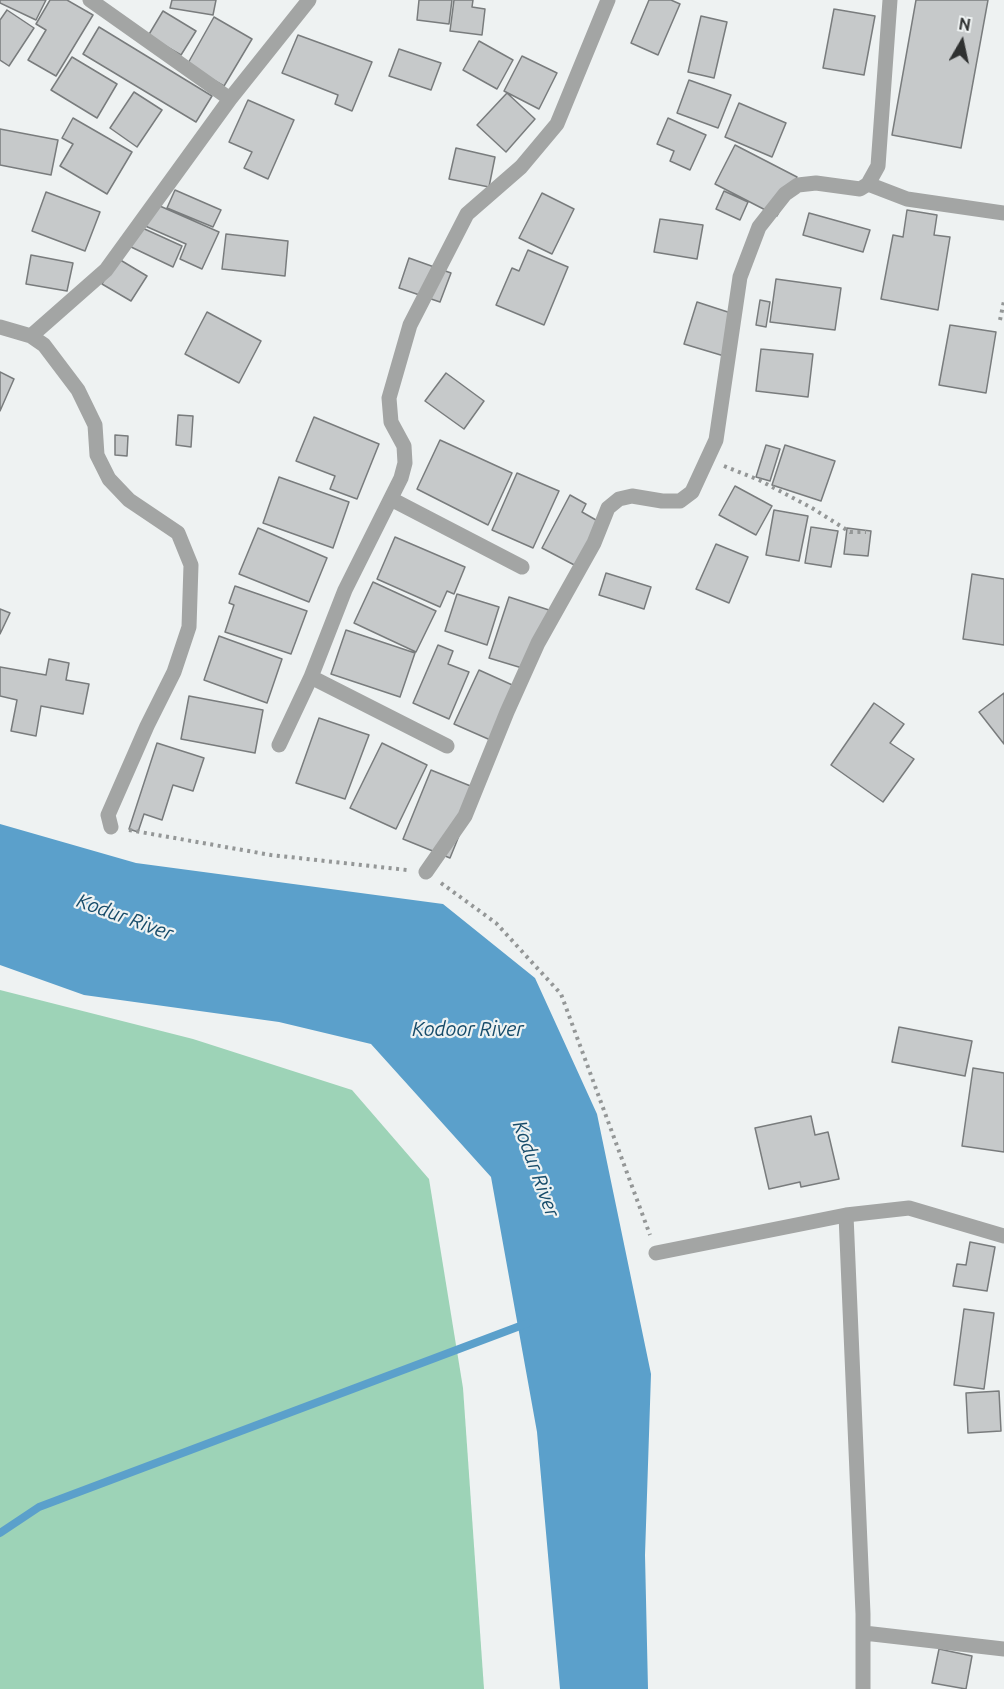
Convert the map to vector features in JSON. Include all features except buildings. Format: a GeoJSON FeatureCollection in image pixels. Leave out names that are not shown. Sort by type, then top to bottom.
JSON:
{"type":"FeatureCollection","features":[{"type":"Feature","properties":{"kind":"street"},"geometry":{"type":"LineString","coordinates":[[90,0],[230,99]]}},
{"type":"Feature","properties":{"kind":"street"},"geometry":{"type":"LineString","coordinates":[[31,336],[106,270],[230,99],[309,0]]}},
{"type":"Feature","properties":{"kind":"street"},"geometry":{"type":"LineString","coordinates":[[279,745],[311,677],[345,590],[392,499],[405,463],[404,446],[391,423],[389,398],[410,325],[467,214],[521,167],[557,124],[608,0]]}},
{"type":"Feature","properties":{"kind":"street"},"geometry":{"type":"LineString","coordinates":[[426,872],[465,816],[538,643],[594,543],[609,508],[619,499],[632,496],[662,501],[680,501],[692,492],[716,440],[740,277],[759,227],[785,194],[798,185],[816,183],[860,189],[868,184],[878,166],[890,0]]}},
{"type":"Feature","properties":{"kind":"street"},"geometry":{"type":"LineString","coordinates":[[868,184],[908,199],[1004,213]]}},
{"type":"Feature","properties":{"kind":"street"},"geometry":{"type":"LineString","coordinates":[[0,327],[31,336],[44,345],[78,390],[95,425],[97,455],[110,479],[129,500],[178,533],[191,565],[189,627],[174,672],[147,726],[108,815],[111,827]]}},
{"type":"Feature","properties":{"kind":"street"},"geometry":{"type":"LineString","coordinates":[[392,499],[522,567]]}},
{"type":"Feature","properties":{"kind":"street"},"geometry":{"type":"LineString","coordinates":[[311,677],[447,746]]}},
{"type":"Feature","properties":{"kind":"street"},"geometry":{"type":"LineString","coordinates":[[656,1253],[846,1215],[909,1208],[1004,1236]]}},
{"type":"Feature","properties":{"kind":"street"},"geometry":{"type":"LineString","coordinates":[[846,1215],[864,1633],[863,1689]]}},
{"type":"Feature","properties":{"kind":"street"},"geometry":{"type":"LineString","coordinates":[[864,1633],[1004,1649]]}},
{"type":"Feature","properties":{"kind":"path"},"geometry":{"type":"LineString","coordinates":[[1000,320],[1004,301]]}},
{"type":"Feature","properties":{"kind":"path"},"geometry":{"type":"LineString","coordinates":[[707,459],[759,480],[812,508],[850,532],[866,532]]}},
{"type":"Feature","properties":{"kind":"path"},"geometry":{"type":"LineString","coordinates":[[111,827],[272,855],[426,872],[496,923],[561,994],[656,1253]]}},
{"type":"Feature","properties":{"kind":"green space"},"geometry":{"type":"Polygon","coordinates":[[[0,990],[193,1039],[352,1090],[429,1179],[463,1388],[484,1689],[0,1689],[0,990]]]}},
{"type":"Feature","properties":{"kind":"water","name":"Kodoor River"},"geometry":{"type":"Polygon","coordinates":[[[0,824],[136,863],[443,904],[535,978],[597,1114],[651,1374],[645,1555],[648,1689],[560,1689],[537,1432],[491,1177],[371,1044],[279,1022],[84,995],[0,965],[0,824]]]}},
{"type":"Feature","properties":{"kind":"waterway"},"geometry":{"type":"LineString","coordinates":[[0,1533],[39,1507],[528,1323]]}},
{"type":"Feature","properties":{"kind":"water label","name":"Kodur River"},"geometry":{"type":"Point","coordinates":[125,917]}},
{"type":"Feature","properties":{"kind":"water label","name":"Kodur River"},"geometry":{"type":"Point","coordinates":[536,1169]}}]}
